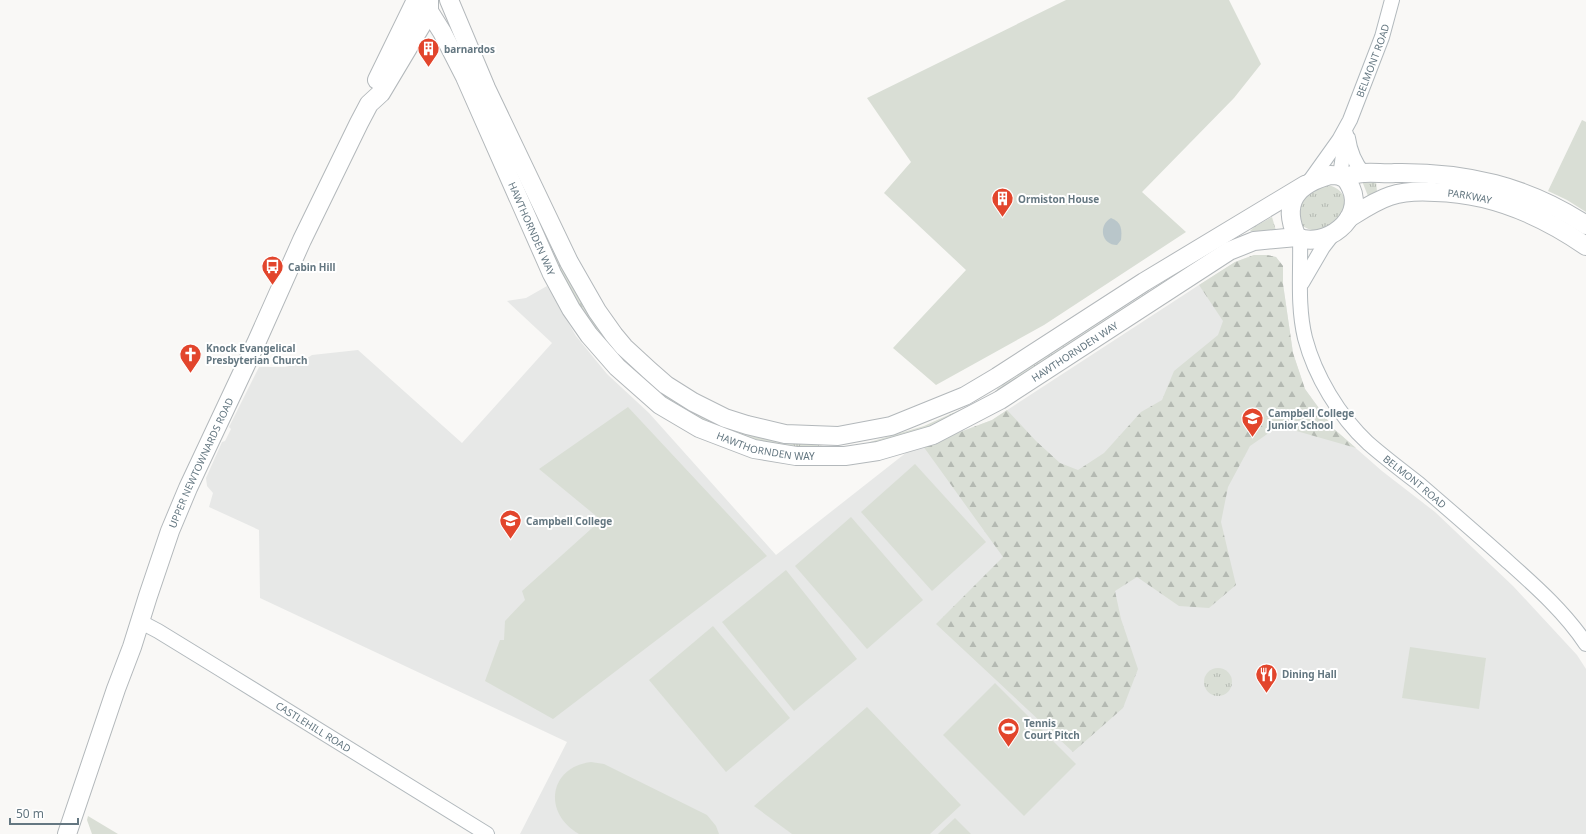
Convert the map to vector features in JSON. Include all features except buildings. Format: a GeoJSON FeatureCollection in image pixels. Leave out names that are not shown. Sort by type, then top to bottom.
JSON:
{"type":"FeatureCollection","features":[{"type":"Feature","properties":{"kind":"highway"},"geometry":{"type":"LineString","coordinates":[[369,102],[367,89],[401,11],[403,0]]}},
{"type":"Feature","properties":{"kind":"highway","name":"UPPER NEWTOWNARDS ROAD"},"geometry":{"type":"LineString","coordinates":[[369,102],[381,93],[411,41],[426,2]]}},
{"type":"Feature","properties":{"kind":"highway","name":"UPPER NEWTOWNARDS ROAD"},"geometry":{"type":"LineString","coordinates":[[67,834],[116,689],[132,647],[139,621],[170,531],[188,488],[302,240],[369,102],[377,81],[385,74],[426,2]]}},
{"type":"Feature","properties":{"kind":"highway","name":"HAWTHORNDEN WAY"},"geometry":{"type":"LineString","coordinates":[[426,2],[465,77],[552,274],[571,309],[589,335],[617,367],[660,405],[699,428],[754,449],[796,456],[818,457],[861,454],[906,444],[933,435],[957,424],[1004,398],[1230,251],[1254,241],[1299,237]]}},
{"type":"Feature","properties":{"kind":"highway","name":"HAWTHORNDEN WAY"},"geometry":{"type":"LineString","coordinates":[[452,4],[486,88],[569,262],[597,311],[614,335],[654,375],[666,385],[693,402],[725,418],[785,434],[838,436],[891,426],[965,396],[1144,282],[1307,183]]}},
{"type":"Feature","properties":{"kind":"highway"},"geometry":{"type":"LineString","coordinates":[[411,41],[419,37],[424,37],[440,44],[484,132],[493,142]]}},
{"type":"Feature","properties":{"kind":"highway","name":"PARKWAY"},"geometry":{"type":"LineString","coordinates":[[1342,176],[1363,173],[1423,173],[1478,179],[1503,186],[1555,206],[1586,225]]}},
{"type":"Feature","properties":{"kind":"highway"},"geometry":{"type":"LineString","coordinates":[[1330,175],[1342,176],[1349,182],[1353,192],[1354,203],[1349,218],[1342,228],[1333,234],[1318,239],[1299,237],[1293,224],[1291,209],[1296,193],[1307,183],[1330,175]]}},
{"type":"Feature","properties":{"kind":"highway","name":"PARKWAY"},"geometry":{"type":"LineString","coordinates":[[1349,218],[1365,208],[1390,196],[1418,191],[1452,193],[1477,196],[1523,211],[1568,234],[1586,246]]}},
{"type":"Feature","properties":{"kind":"main road","name":"BELMONT ROAD"},"geometry":{"type":"LineString","coordinates":[[1307,183],[1339,140],[1348,125],[1382,37],[1392,0]]}},
{"type":"Feature","properties":{"kind":"main road","name":"BELMONT ROAD"},"geometry":{"type":"LineString","coordinates":[[1342,176],[1348,125]]}},
{"type":"Feature","properties":{"kind":"main road"},"geometry":{"type":"LineString","coordinates":[[1348,125],[1350,150],[1354,161],[1363,173]]}},
{"type":"Feature","properties":{"kind":"main road","name":"BELMONT ROAD"},"geometry":{"type":"LineString","coordinates":[[1301,286],[1323,247],[1333,234]]}},
{"type":"Feature","properties":{"kind":"main road","name":"BELMONT ROAD"},"geometry":{"type":"LineString","coordinates":[[1299,237],[1301,286],[1300,302],[1305,338],[1322,380],[1349,423],[1368,443],[1452,512],[1523,575],[1561,612],[1586,644]]}},
{"type":"Feature","properties":{"kind":"main road","name":"CASTLEHILL ROAD"},"geometry":{"type":"LineString","coordinates":[[139,621],[158,631],[487,834]]}},
{"type":"Feature","properties":{"kind":"shaded area"},"geometry":{"type":"Polygon","coordinates":[[[1111,218],[1119,224],[1121,230],[1121,240],[1117,245],[1107,242],[1103,234],[1104,225],[1111,218]]]}},
{"type":"Feature","properties":{"kind":"shaded area","name":"Campbell College"},"geometry":{"type":"Polygon","coordinates":[[[1254,255],[1276,257],[1283,266],[1283,284],[1293,353],[1305,389],[1334,429],[1382,471],[1435,512],[1513,586],[1577,655],[1586,669],[1586,834],[520,834],[567,742],[260,598],[259,530],[209,507],[213,493],[207,486],[206,478],[222,442],[225,441],[231,429],[229,427],[259,367],[285,367],[298,364],[312,355],[358,350],[462,443],[552,343],[507,301],[526,298],[547,286],[576,336],[607,374],[649,413],[776,555],[907,452],[992,420],[1235,262],[1254,255]]]}},
{"type":"Feature","properties":{"kind":"green space"},"geometry":{"type":"Polygon","coordinates":[[[1066,0],[1229,0],[1261,64],[1234,98],[1142,192],[1186,232],[1044,325],[936,385],[893,348],[966,270],[884,193],[911,162],[867,98],[1066,0]]]}},
{"type":"Feature","properties":{"kind":"green space"},"geometry":{"type":"Polygon","coordinates":[[[1582,120],[1586,122],[1586,212],[1567,200],[1548,191],[1582,120]]]}},
{"type":"Feature","properties":{"kind":"green space"},"geometry":{"type":"Polygon","coordinates":[[[507,155],[615,348],[655,388],[764,437],[837,448],[785,448],[722,431],[662,399],[608,348],[582,310],[565,282],[507,155]]]}},
{"type":"Feature","properties":{"kind":"green space"},"geometry":{"type":"Polygon","coordinates":[[[1362,181],[1376,181],[1377,192],[1368,196],[1362,181]]]}},
{"type":"Feature","properties":{"kind":"green space"},"geometry":{"type":"Polygon","coordinates":[[[1322,183],[1337,189],[1342,193],[1345,204],[1344,210],[1339,225],[1320,230],[1311,230],[1301,225],[1298,201],[1322,183]]]}},
{"type":"Feature","properties":{"kind":"green space"},"geometry":{"type":"Polygon","coordinates":[[[1272,217],[1277,234],[1250,231],[1254,227],[1272,217]]]}},
{"type":"Feature","properties":{"kind":"green space"},"geometry":{"type":"Polygon","coordinates":[[[1231,241],[999,393],[997,389],[1196,261],[1231,241]]]}},
{"type":"Feature","properties":{"kind":"green space"},"geometry":{"type":"Polygon","coordinates":[[[1254,255],[1276,257],[1283,266],[1283,284],[1293,353],[1305,389],[1334,429],[1356,448],[1279,426],[1250,446],[1228,487],[1221,522],[1236,585],[1209,608],[1179,606],[1137,577],[1115,591],[1121,619],[1138,669],[1123,708],[1073,752],[936,624],[1003,557],[923,446],[992,420],[1007,410],[1036,441],[1060,463],[1078,470],[1104,453],[1141,412],[1162,400],[1174,371],[1218,335],[1223,321],[1199,285],[1235,262],[1254,255]]]}},
{"type":"Feature","properties":{"kind":"green space"},"geometry":{"type":"Polygon","coordinates":[[[628,407],[767,556],[553,719],[485,681],[500,640],[504,640],[505,621],[525,600],[522,591],[601,520],[539,469],[628,407]]]}},
{"type":"Feature","properties":{"kind":"green space"},"geometry":{"type":"Polygon","coordinates":[[[966,407],[969,410],[929,430],[870,444],[870,442],[924,426],[966,407]]]}},
{"type":"Feature","properties":{"kind":"green space"},"geometry":{"type":"Polygon","coordinates":[[[915,464],[986,542],[932,591],[861,512],[915,464]]]}},
{"type":"Feature","properties":{"kind":"green space"},"geometry":{"type":"Polygon","coordinates":[[[851,517],[923,600],[867,649],[795,566],[851,517]]]}},
{"type":"Feature","properties":{"kind":"green space"},"geometry":{"type":"Polygon","coordinates":[[[786,570],[857,659],[794,711],[722,622],[786,570]]]}},
{"type":"Feature","properties":{"kind":"green space"},"geometry":{"type":"Polygon","coordinates":[[[713,626],[790,718],[726,772],[649,680],[713,626]]]}},
{"type":"Feature","properties":{"kind":"green space"},"geometry":{"type":"Polygon","coordinates":[[[1410,647],[1486,658],[1479,709],[1402,698],[1410,647]]]}},
{"type":"Feature","properties":{"kind":"green space"},"geometry":{"type":"Polygon","coordinates":[[[1218,668],[1224,669],[1228,672],[1231,676],[1231,688],[1228,692],[1224,695],[1218,696],[1212,695],[1208,692],[1205,688],[1204,682],[1205,676],[1208,672],[1212,669],[1218,668]]]}},
{"type":"Feature","properties":{"kind":"green space","name":"Tennis Court Pitch"},"geometry":{"type":"Polygon","coordinates":[[[995,683],[1076,764],[1024,816],[943,735],[995,683]]]}},
{"type":"Feature","properties":{"kind":"green space"},"geometry":{"type":"Polygon","coordinates":[[[867,707],[961,805],[930,834],[792,834],[754,806],[867,707]]]}},
{"type":"Feature","properties":{"kind":"green space"},"geometry":{"type":"Polygon","coordinates":[[[591,762],[604,764],[707,815],[716,826],[719,834],[579,834],[567,825],[559,815],[555,803],[555,792],[559,781],[566,772],[577,766],[591,762]]]}},
{"type":"Feature","properties":{"kind":"green space"},"geometry":{"type":"Polygon","coordinates":[[[88,816],[118,834],[92,834],[87,820],[88,816]]]}},
{"type":"Feature","properties":{"kind":"green space"},"geometry":{"type":"Polygon","coordinates":[[[955,818],[971,834],[938,834],[955,818]]]}},
{"type":"Feature","properties":{"kind":"place","name":"barnardos"},"geometry":{"type":"Point","coordinates":[428,68]}},
{"type":"Feature","properties":{"kind":"place","name":"Ormiston House"},"geometry":{"type":"Point","coordinates":[1002,218]}},
{"type":"Feature","properties":{"kind":"place","name":"Cabin Hill"},"geometry":{"type":"Point","coordinates":[273,286]}},
{"type":"Feature","properties":{"kind":"place","name":"Knock Evangelical Presbyterian Church"},"geometry":{"type":"Point","coordinates":[190,374]}},
{"type":"Feature","properties":{"kind":"place","name":"Campbell College Junior School"},"geometry":{"type":"Point","coordinates":[1253,438]}},
{"type":"Feature","properties":{"kind":"place","name":"Campbell College"},"geometry":{"type":"Point","coordinates":[511,540]}},
{"type":"Feature","properties":{"kind":"place","name":"Dining Hall"},"geometry":{"type":"Point","coordinates":[1266,694]}},
{"type":"Feature","properties":{"kind":"place","name":"Tennis Court Pitch"},"geometry":{"type":"Point","coordinates":[1009,748]}}]}
